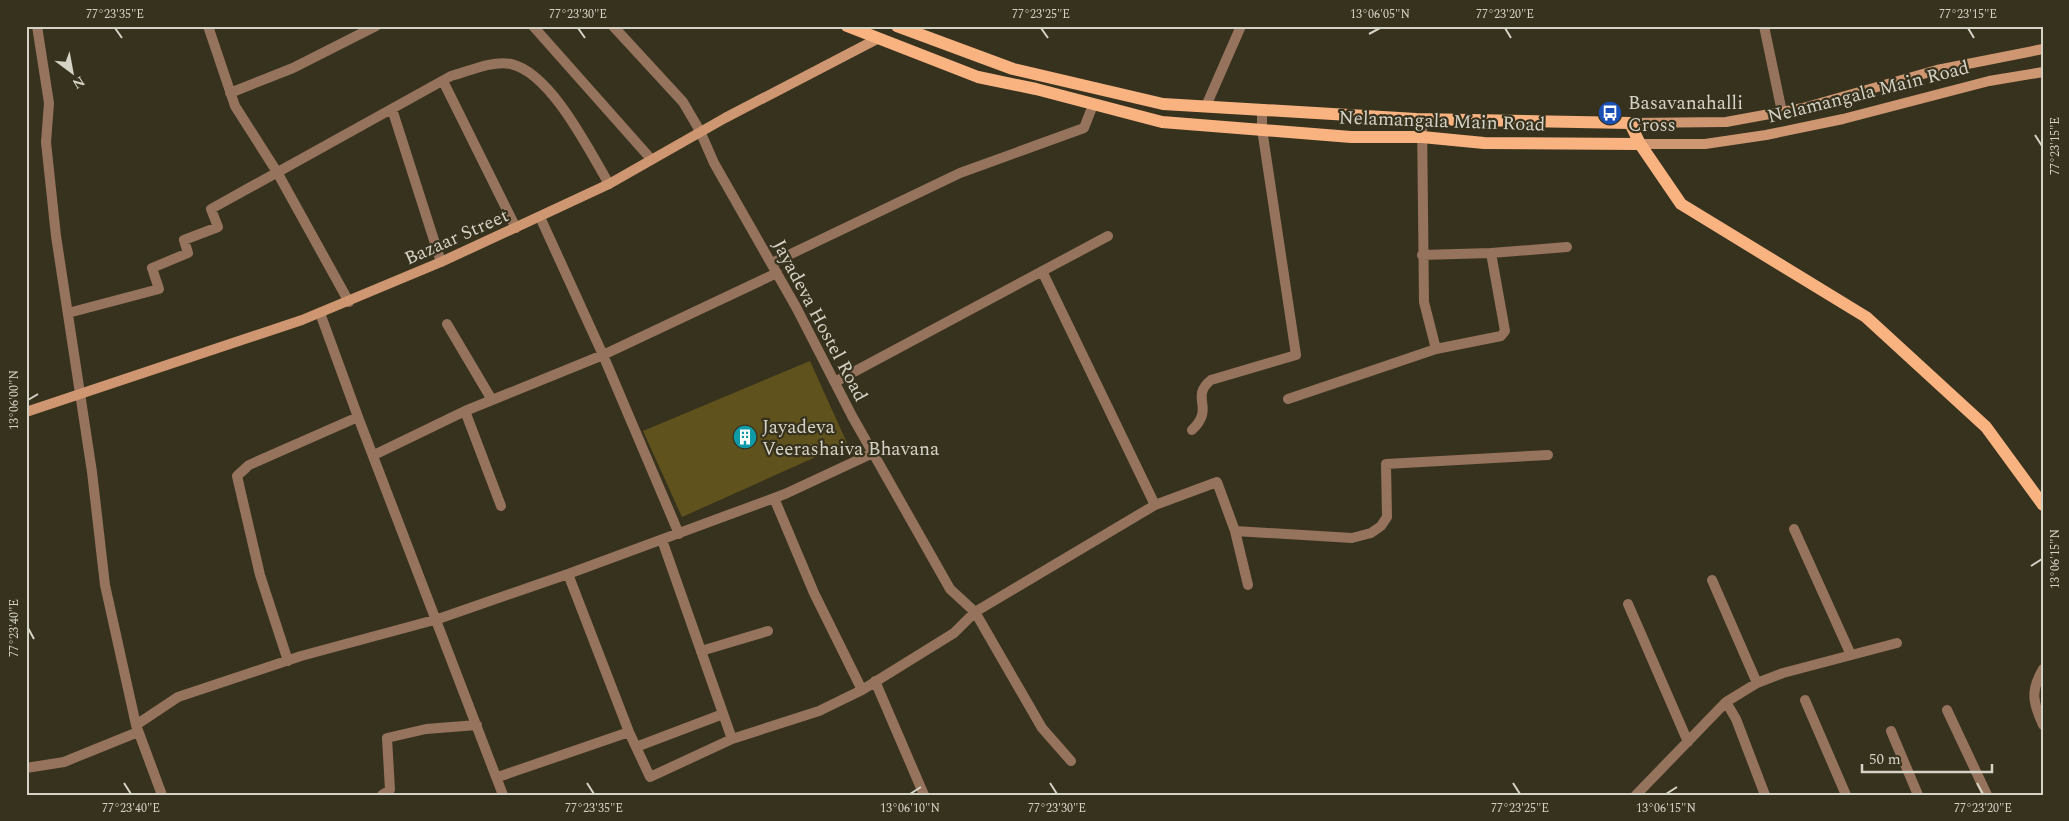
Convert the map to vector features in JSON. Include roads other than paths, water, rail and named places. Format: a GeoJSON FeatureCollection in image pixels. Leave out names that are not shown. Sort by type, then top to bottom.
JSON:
{"type":"FeatureCollection","features":[{"type":"Feature","properties":{"kind":"main road","name":"Nelamangala Main Road"},"geometry":{"type":"LineString","coordinates":[[847,26],[978,77],[1162,122],[1351,137],[1422,137],[1484,143],[1640,144]]}},
{"type":"Feature","properties":{"kind":"main road"},"geometry":{"type":"LineString","coordinates":[[896,26],[1013,69],[1163,104],[1422,119],[1630,123],[1640,144],[1681,204],[1866,316],[1986,427],[2043,505]]}},
{"type":"Feature","properties":{"kind":"street"},"geometry":{"type":"LineString","coordinates":[[37,26],[49,103],[46,142],[56,236],[106,584],[137,729],[162,795]]}},
{"type":"Feature","properties":{"kind":"street"},"geometry":{"type":"LineString","coordinates":[[208,26],[235,106],[277,172],[349,302]]}},
{"type":"Feature","properties":{"kind":"street"},"geometry":{"type":"LineString","coordinates":[[230,93],[293,68],[376,26]]}},
{"type":"Feature","properties":{"kind":"street"},"geometry":{"type":"LineString","coordinates":[[533,26],[651,159]]}},
{"type":"Feature","properties":{"kind":"street","name":"Jayadeva Hostel Road"},"geometry":{"type":"LineString","coordinates":[[613,26],[683,102],[700,131],[714,163],[774,268],[873,453],[950,589],[975,612],[1042,728],[1071,761]]}},
{"type":"Feature","properties":{"kind":"street"},"geometry":{"type":"LineString","coordinates":[[1206,106],[1241,26]]}},
{"type":"Feature","properties":{"kind":"street"},"geometry":{"type":"LineString","coordinates":[[1764,26],[1782,112]]}},
{"type":"Feature","properties":{"kind":"street","name":"Bazaar Street"},"geometry":{"type":"LineString","coordinates":[[26,412],[320,313],[441,262],[609,184],[700,131],[877,39]]}},
{"type":"Feature","properties":{"kind":"street"},"geometry":{"type":"LineString","coordinates":[[1630,123],[1726,122],[1782,112],[1803,108],[1937,70],[2043,49]]}},
{"type":"Feature","properties":{"kind":"street"},"geometry":{"type":"LineString","coordinates":[[68,313],[159,289],[152,268],[188,253],[184,240],[218,227],[210,209],[443,81],[490,65],[510,64],[527,70],[550,92],[571,118],[609,184]]}},
{"type":"Feature","properties":{"kind":"street","name":"Nelamangala Main Road"},"geometry":{"type":"LineString","coordinates":[[1640,144],[1705,144],[1766,135],[1843,119],[1989,80],[2043,72]]}},
{"type":"Feature","properties":{"kind":"street"},"geometry":{"type":"LineString","coordinates":[[443,81],[516,228]]}},
{"type":"Feature","properties":{"kind":"street"},"geometry":{"type":"LineString","coordinates":[[374,455],[465,411],[603,355],[960,173],[1084,128],[1093,105]]}},
{"type":"Feature","properties":{"kind":"street"},"geometry":{"type":"LineString","coordinates":[[392,109],[441,262]]}},
{"type":"Feature","properties":{"kind":"street"},"geometry":{"type":"LineString","coordinates":[[1192,430],[1202,420],[1201,393],[1203,387],[1212,380],[1296,354],[1262,129],[1262,109]]}},
{"type":"Feature","properties":{"kind":"street"},"geometry":{"type":"LineString","coordinates":[[1422,119],[1424,302],[1436,349]]}},
{"type":"Feature","properties":{"kind":"street"},"geometry":{"type":"LineString","coordinates":[[540,216],[603,355],[679,534]]}},
{"type":"Feature","properties":{"kind":"street"},"geometry":{"type":"LineString","coordinates":[[835,382],[1108,236]]}},
{"type":"Feature","properties":{"kind":"street"},"geometry":{"type":"LineString","coordinates":[[1422,255],[1491,253],[1567,247]]}},
{"type":"Feature","properties":{"kind":"street"},"geometry":{"type":"LineString","coordinates":[[1288,399],[1436,349],[1501,336],[1505,331],[1491,253]]}},
{"type":"Feature","properties":{"kind":"street"},"geometry":{"type":"LineString","coordinates":[[1042,271],[1155,505]]}},
{"type":"Feature","properties":{"kind":"street"},"geometry":{"type":"LineString","coordinates":[[320,313],[358,417],[438,619],[504,795]]}},
{"type":"Feature","properties":{"kind":"street"},"geometry":{"type":"LineString","coordinates":[[446,324],[492,400]]}},
{"type":"Feature","properties":{"kind":"street"},"geometry":{"type":"LineString","coordinates":[[465,411],[501,506]]}},
{"type":"Feature","properties":{"kind":"street"},"geometry":{"type":"LineString","coordinates":[[288,661],[260,575],[237,476],[249,465],[358,417]]}},
{"type":"Feature","properties":{"kind":"street"},"geometry":{"type":"LineString","coordinates":[[26,768],[64,762],[137,729],[178,698],[288,661],[438,619],[568,574],[774,498],[873,453]]}},
{"type":"Feature","properties":{"kind":"street"},"geometry":{"type":"LineString","coordinates":[[1236,531],[1352,538],[1372,533],[1381,526],[1387,517],[1386,464],[1548,455]]}},
{"type":"Feature","properties":{"kind":"street"},"geometry":{"type":"LineString","coordinates":[[568,574],[650,778],[732,739],[819,711],[862,690],[954,633],[975,612],[1155,505],[1217,482],[1236,531],[1248,585]]}},
{"type":"Feature","properties":{"kind":"street"},"geometry":{"type":"LineString","coordinates":[[774,498],[814,593],[862,690]]}},
{"type":"Feature","properties":{"kind":"street"},"geometry":{"type":"LineString","coordinates":[[1794,529],[1851,655]]}},
{"type":"Feature","properties":{"kind":"street"},"geometry":{"type":"LineString","coordinates":[[662,540],[732,739]]}},
{"type":"Feature","properties":{"kind":"street"},"geometry":{"type":"LineString","coordinates":[[1712,580],[1757,683]]}},
{"type":"Feature","properties":{"kind":"street"},"geometry":{"type":"LineString","coordinates":[[1628,604],[1688,742]]}},
{"type":"Feature","properties":{"kind":"street"},"geometry":{"type":"LineString","coordinates":[[701,651],[768,631]]}},
{"type":"Feature","properties":{"kind":"street"},"geometry":{"type":"LineString","coordinates":[[1636,795],[1726,702],[1757,683],[1783,673],[1897,644]]}},
{"type":"Feature","properties":{"kind":"street"},"geometry":{"type":"LineString","coordinates":[[2043,669],[2036,681],[2033,704],[2043,725]]}},
{"type":"Feature","properties":{"kind":"street"},"geometry":{"type":"LineString","coordinates":[[875,682],[924,795]]}},
{"type":"Feature","properties":{"kind":"street"},"geometry":{"type":"LineString","coordinates":[[1804,700],[1846,795]]}},
{"type":"Feature","properties":{"kind":"street"},"geometry":{"type":"LineString","coordinates":[[1726,702],[1736,719],[1765,795]]}},
{"type":"Feature","properties":{"kind":"street"},"geometry":{"type":"LineString","coordinates":[[1947,710],[1987,795]]}},
{"type":"Feature","properties":{"kind":"street"},"geometry":{"type":"LineString","coordinates":[[636,747],[723,714]]}},
{"type":"Feature","properties":{"kind":"street"},"geometry":{"type":"LineString","coordinates":[[388,793],[387,738],[426,729],[477,725]]}},
{"type":"Feature","properties":{"kind":"street"},"geometry":{"type":"LineString","coordinates":[[1891,731],[1918,795]]}},
{"type":"Feature","properties":{"kind":"street"},"geometry":{"type":"LineString","coordinates":[[498,777],[630,732]]}},
{"type":"Feature","properties":{"kind":"place","name":"Basavanahalli Cross"},"geometry":{"type":"Point","coordinates":[1610,113]}},
{"type":"Feature","properties":{"kind":"place","name":"Jayadeva Veerashaiva Bhavana"},"geometry":{"type":"Point","coordinates":[745,437]}}]}
